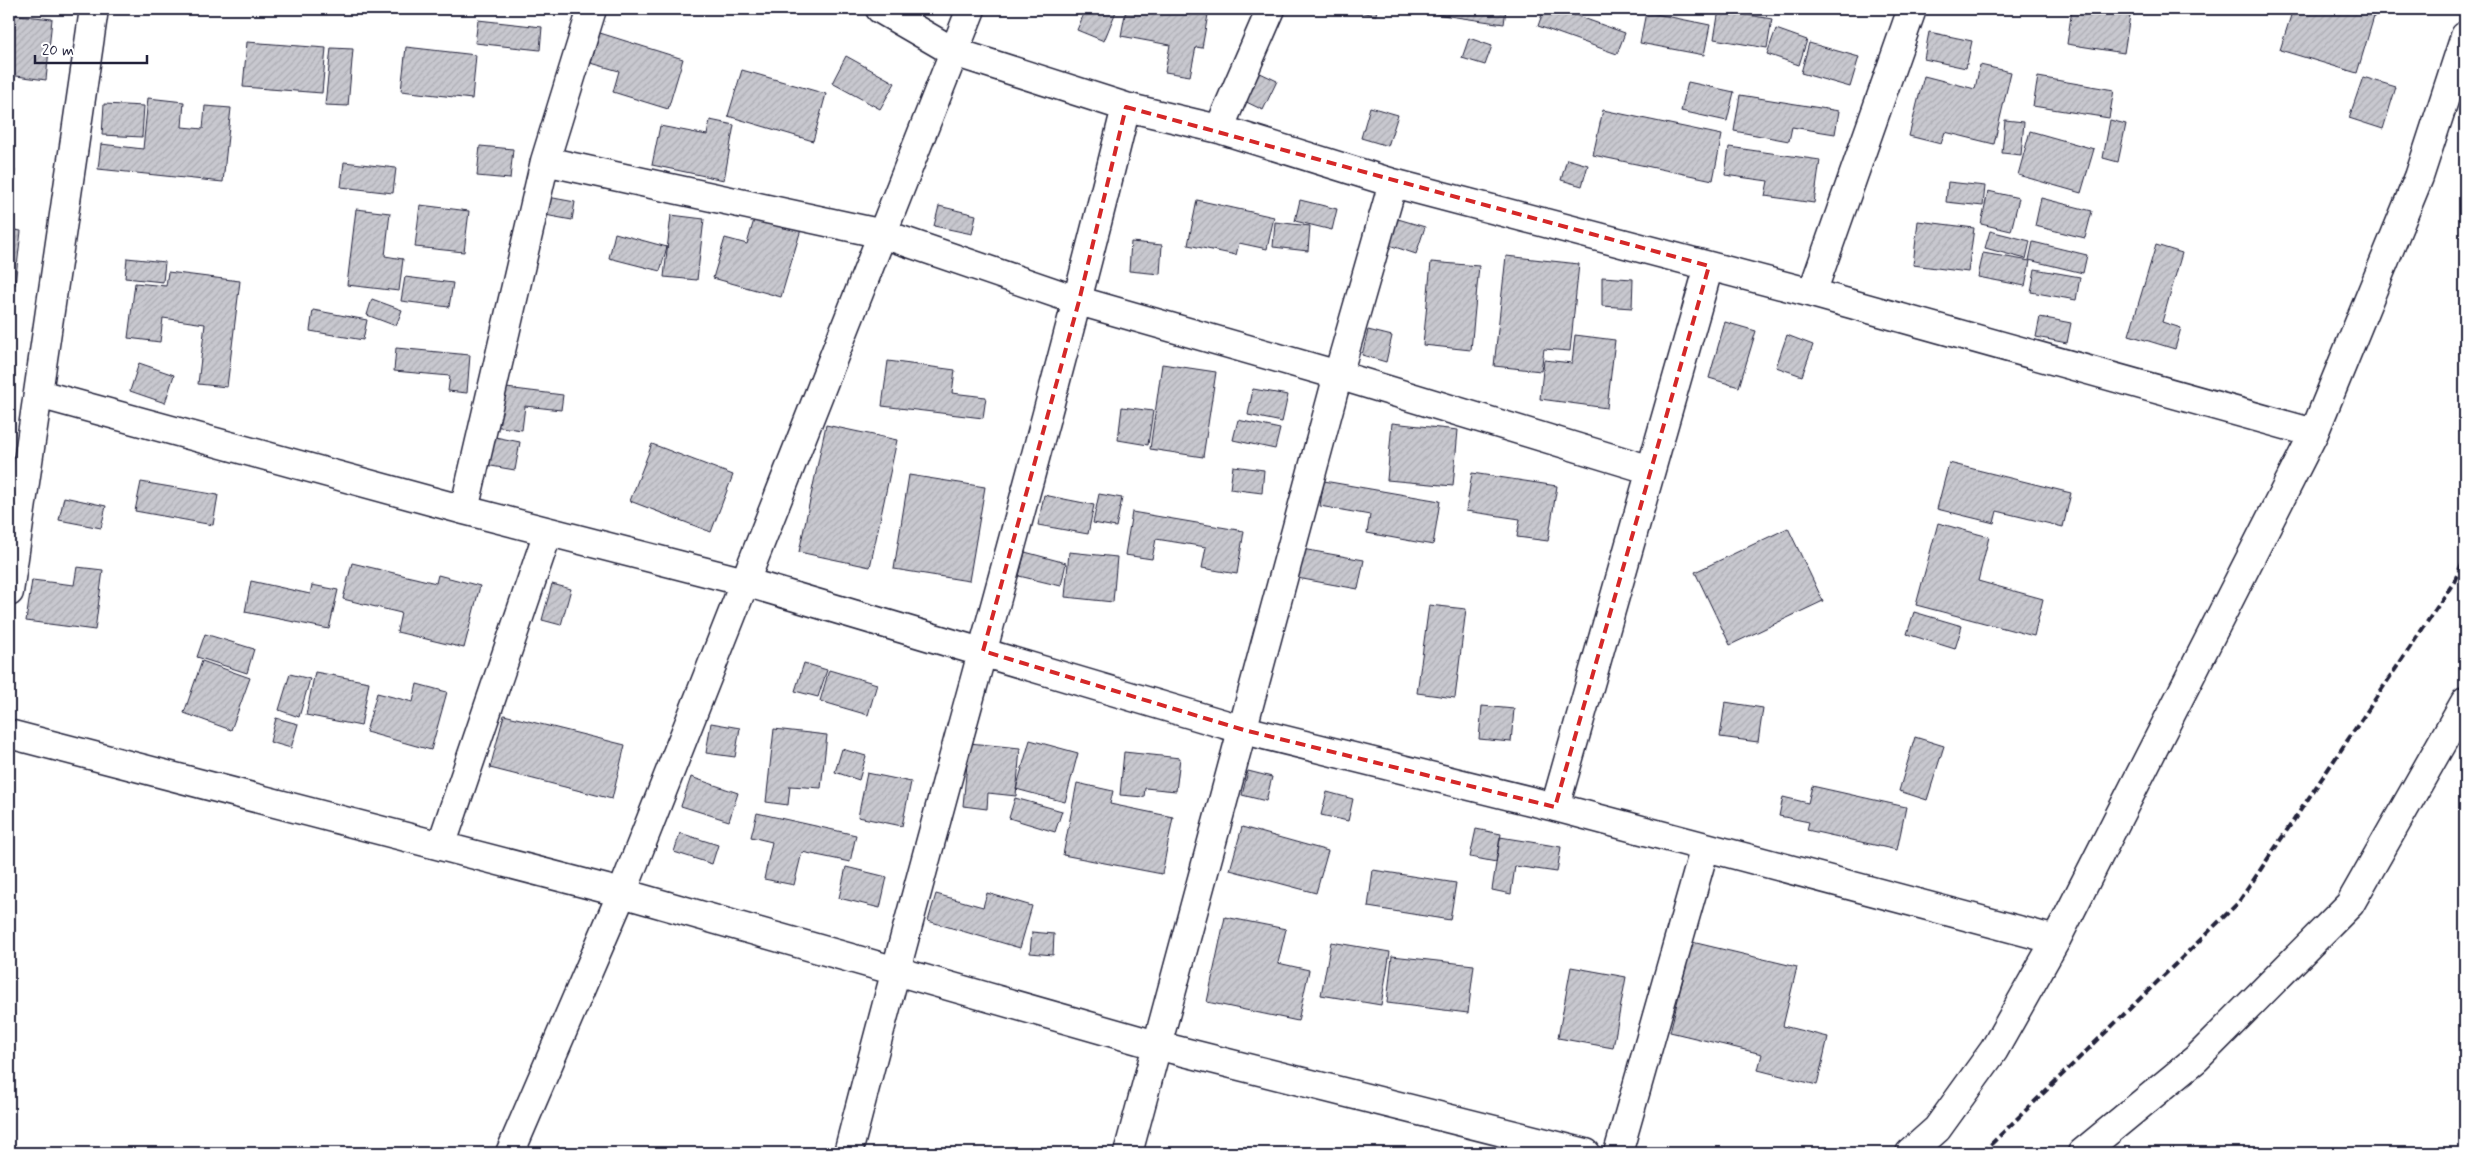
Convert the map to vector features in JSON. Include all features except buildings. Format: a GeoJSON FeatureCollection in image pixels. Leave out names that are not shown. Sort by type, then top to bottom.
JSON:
{"type":"FeatureCollection","features":[{"type":"Feature","properties":{"kind":"street"},"geometry":{"type":"LineString","coordinates":[[9,592],[94,9]]}},
{"type":"Feature","properties":{"kind":"street"},"geometry":{"type":"LineString","coordinates":[[464,510],[545,161],[592,9]]}},
{"type":"Feature","properties":{"kind":"street"},"geometry":{"type":"LineString","coordinates":[[880,9],[954,52],[1126,107],[1218,129],[1393,182],[1812,293],[2314,433]]}},
{"type":"Feature","properties":{"kind":"street"},"geometry":{"type":"LineString","coordinates":[[510,1153],[622,893],[971,9]]}},
{"type":"Feature","properties":{"kind":"street"},"geometry":{"type":"LineString","coordinates":[[1218,129],[1270,9]]}},
{"type":"Feature","properties":{"kind":"street"},"geometry":{"type":"LineString","coordinates":[[1812,293],[1912,9]]}},
{"type":"Feature","properties":{"kind":"street"},"geometry":{"type":"LineString","coordinates":[[1910,1153],[1937,1129],[1994,1050],[2056,940],[2314,433],[2418,177],[2465,36]]}},
{"type":"Feature","properties":{"kind":"street"},"geometry":{"type":"LineString","coordinates":[[848,1153],[894,971],[1079,301],[1126,107]]}},
{"type":"Feature","properties":{"kind":"street"},"geometry":{"type":"LineString","coordinates":[[545,161],[883,234],[1079,301],[1338,375],[1651,470]]}},
{"type":"Feature","properties":{"kind":"street"},"geometry":{"type":"LineString","coordinates":[[1128,1153],[1156,1045],[1244,730],[1338,375],[1393,182]]}},
{"type":"Feature","properties":{"kind":"street"},"geometry":{"type":"LineString","coordinates":[[1555,807],[1709,266]]}},
{"type":"Feature","properties":{"kind":"street"},"geometry":{"type":"LineString","coordinates":[[39,394],[464,510],[745,582],[983,651],[1244,730],[1555,807],[2056,940]]}},
{"type":"Feature","properties":{"kind":"street"},"geometry":{"type":"LineString","coordinates":[[441,846],[548,532]]}},
{"type":"Feature","properties":{"kind":"street"},"geometry":{"type":"LineString","coordinates":[[2091,1149],[2196,1059],[2350,904],[2465,702]]}},
{"type":"Feature","properties":{"kind":"street"},"geometry":{"type":"LineString","coordinates":[[9,734],[622,893],[1156,1045],[1586,1153]]}},
{"type":"Feature","properties":{"kind":"street"},"geometry":{"type":"LineString","coordinates":[[1618,1153],[1706,847]]}},
{"type":"Feature","properties":{"kind":"highlighted area"},"geometry":{"type":"Polygon","coordinates":[[[1126,107],[1709,266],[1555,807],[1244,730],[983,651],[1079,301],[1126,107]]]}},
{"type":"Feature","properties":{"kind":"railway"},"geometry":{"type":"LineString","coordinates":[[1982,1153],[2238,903],[2454,582],[2465,557]]}}]}
